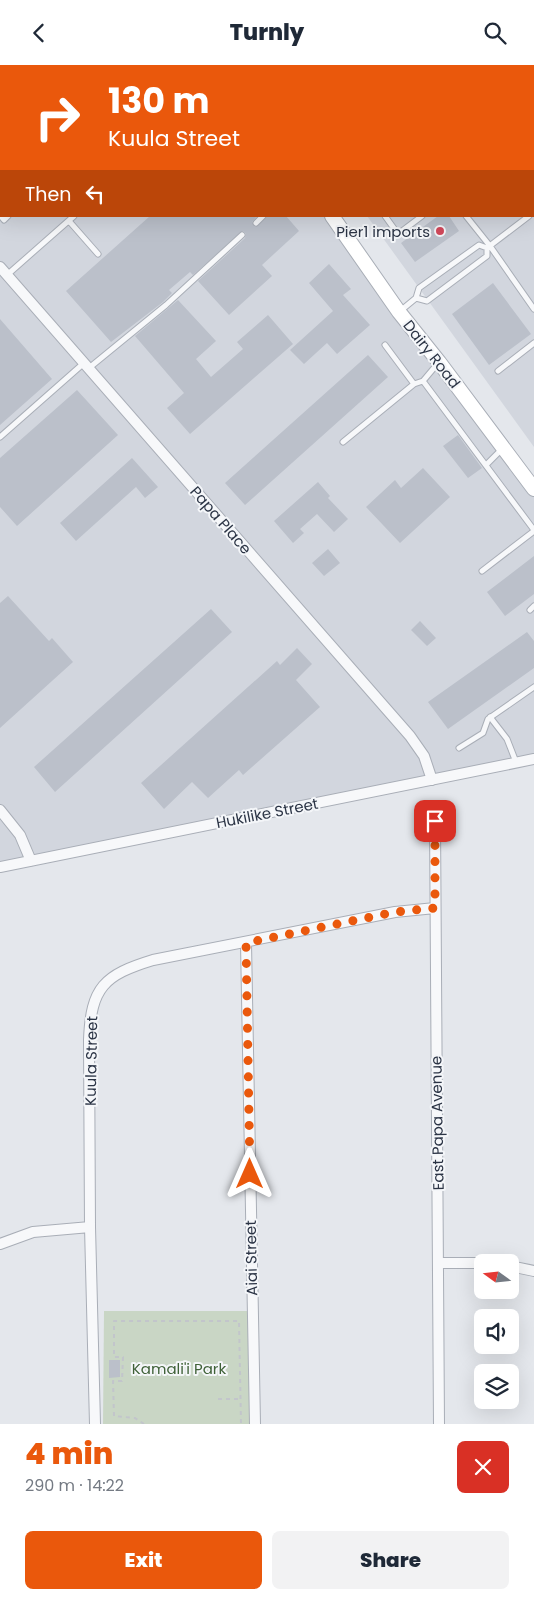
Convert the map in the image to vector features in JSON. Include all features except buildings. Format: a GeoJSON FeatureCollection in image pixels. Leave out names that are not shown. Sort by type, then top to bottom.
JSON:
{"type":"FeatureCollection","features":[{"type":"Feature","properties":{"kind":"main road","name":"Dairy Road"},"geometry":{"type":"LineString","coordinates":[[333,217],[399,312],[440,362],[534,489]]}},
{"type":"Feature","properties":{"kind":"street","name":"Papa Place"},"geometry":{"type":"LineString","coordinates":[[3,271],[410,736],[424,756],[432,780]]}},
{"type":"Feature","properties":{"kind":"street","name":"Hukilike Street"},"geometry":{"type":"LineString","coordinates":[[0,867],[534,759]]}},
{"type":"Feature","properties":{"kind":"street"},"geometry":{"type":"LineString","coordinates":[[0,809],[20,835],[31,861]]}},
{"type":"Feature","properties":{"kind":"street","name":"East Papa Avenue"},"geometry":{"type":"LineString","coordinates":[[435,821],[439,1424]]}},
{"type":"Feature","properties":{"kind":"street","name":"Kuula Street"},"geometry":{"type":"LineString","coordinates":[[95,1424],[90,1227],[89,1040],[90,1016],[94,999],[116,974],[153,960],[395,912],[435,908]]}},
{"type":"Feature","properties":{"kind":"street","name":"Aiai Street"},"geometry":{"type":"LineString","coordinates":[[246,943],[255,1424]]}},
{"type":"Feature","properties":{"kind":"street"},"geometry":{"type":"LineString","coordinates":[[0,1244],[33,1232],[90,1227]]}},
{"type":"Feature","properties":{"kind":"street"},"geometry":{"type":"LineString","coordinates":[[438,1263],[474,1263]]}},
{"type":"Feature","properties":{"kind":"street"},"geometry":{"type":"LineString","coordinates":[[519,1267],[534,1271]]}},
{"type":"Feature","properties":{"kind":"lane"},"geometry":{"type":"LineString","coordinates":[[256,223],[261,217]]}},
{"type":"Feature","properties":{"kind":"lane"},"geometry":{"type":"LineString","coordinates":[[386,217],[398,234],[421,217]]}},
{"type":"Feature","properties":{"kind":"lane"},"geometry":{"type":"LineString","coordinates":[[467,217],[534,309]]}},
{"type":"Feature","properties":{"kind":"lane"},"geometry":{"type":"LineString","coordinates":[[416,298],[427,301],[487,256],[489,247],[528,217]]}},
{"type":"Feature","properties":{"kind":"lane"},"geometry":{"type":"LineString","coordinates":[[3,271],[72,218],[98,254]]}},
{"type":"Feature","properties":{"kind":"lane"},"geometry":{"type":"LineString","coordinates":[[0,437],[86,366],[166,305],[242,235]]}},
{"type":"Feature","properties":{"kind":"lane"},"geometry":{"type":"LineString","coordinates":[[399,312],[416,298],[419,288],[479,245],[489,247]]}},
{"type":"Feature","properties":{"kind":"lane"},"geometry":{"type":"LineString","coordinates":[[498,371],[534,343]]}},
{"type":"Feature","properties":{"kind":"lane"},"geometry":{"type":"LineString","coordinates":[[385,345],[414,385]]}},
{"type":"Feature","properties":{"kind":"lane"},"geometry":{"type":"LineString","coordinates":[[343,442],[414,385],[423,381],[440,362]]}},
{"type":"Feature","properties":{"kind":"lane"},"geometry":{"type":"LineString","coordinates":[[423,381],[534,531],[482,571]]}},
{"type":"Feature","properties":{"kind":"lane"},"geometry":{"type":"LineString","coordinates":[[486,465],[504,447]]}},
{"type":"Feature","properties":{"kind":"lane"},"geometry":{"type":"LineString","coordinates":[[459,748],[484,733],[490,717],[534,687]]}},
{"type":"Feature","properties":{"kind":"lane"},"geometry":{"type":"LineString","coordinates":[[490,717],[507,739],[516,763]]}},
{"type":"Feature","properties":{"kind":"path"},"geometry":{"type":"LineString","coordinates":[[144,1424],[135,1418],[114,1417],[113,1381],[122,1381],[123,1357],[114,1357],[114,1321],[239,1321],[241,1424]]}},
{"type":"Feature","properties":{"kind":"path"},"geometry":{"type":"LineString","coordinates":[[218,1399],[241,1399]]}},
{"type":"Feature","properties":{"kind":"shaded area"},"geometry":{"type":"Polygon","coordinates":[[[0,217],[328,217],[534,489],[534,759],[0,867],[0,217]]]}},
{"type":"Feature","properties":{"kind":"shaded area"},"geometry":{"type":"Polygon","coordinates":[[[368,217],[534,217],[534,447],[368,217]]]}},
{"type":"Feature","properties":{"kind":"green space","name":"Kamali'i Park"},"geometry":{"type":"Polygon","coordinates":[[[104,1311],[251,1311],[255,1424],[103,1424],[104,1311]]]}},
{"type":"Feature","properties":{"kind":"place","name":"Pier1 imports"},"geometry":{"type":"Point","coordinates":[440,231]}},
{"type":"Feature","properties":{"kind":"route"},"geometry":{"type":"LineString","coordinates":[[250,1174],[246,943],[395,912],[435,908],[435,821]]}}]}
